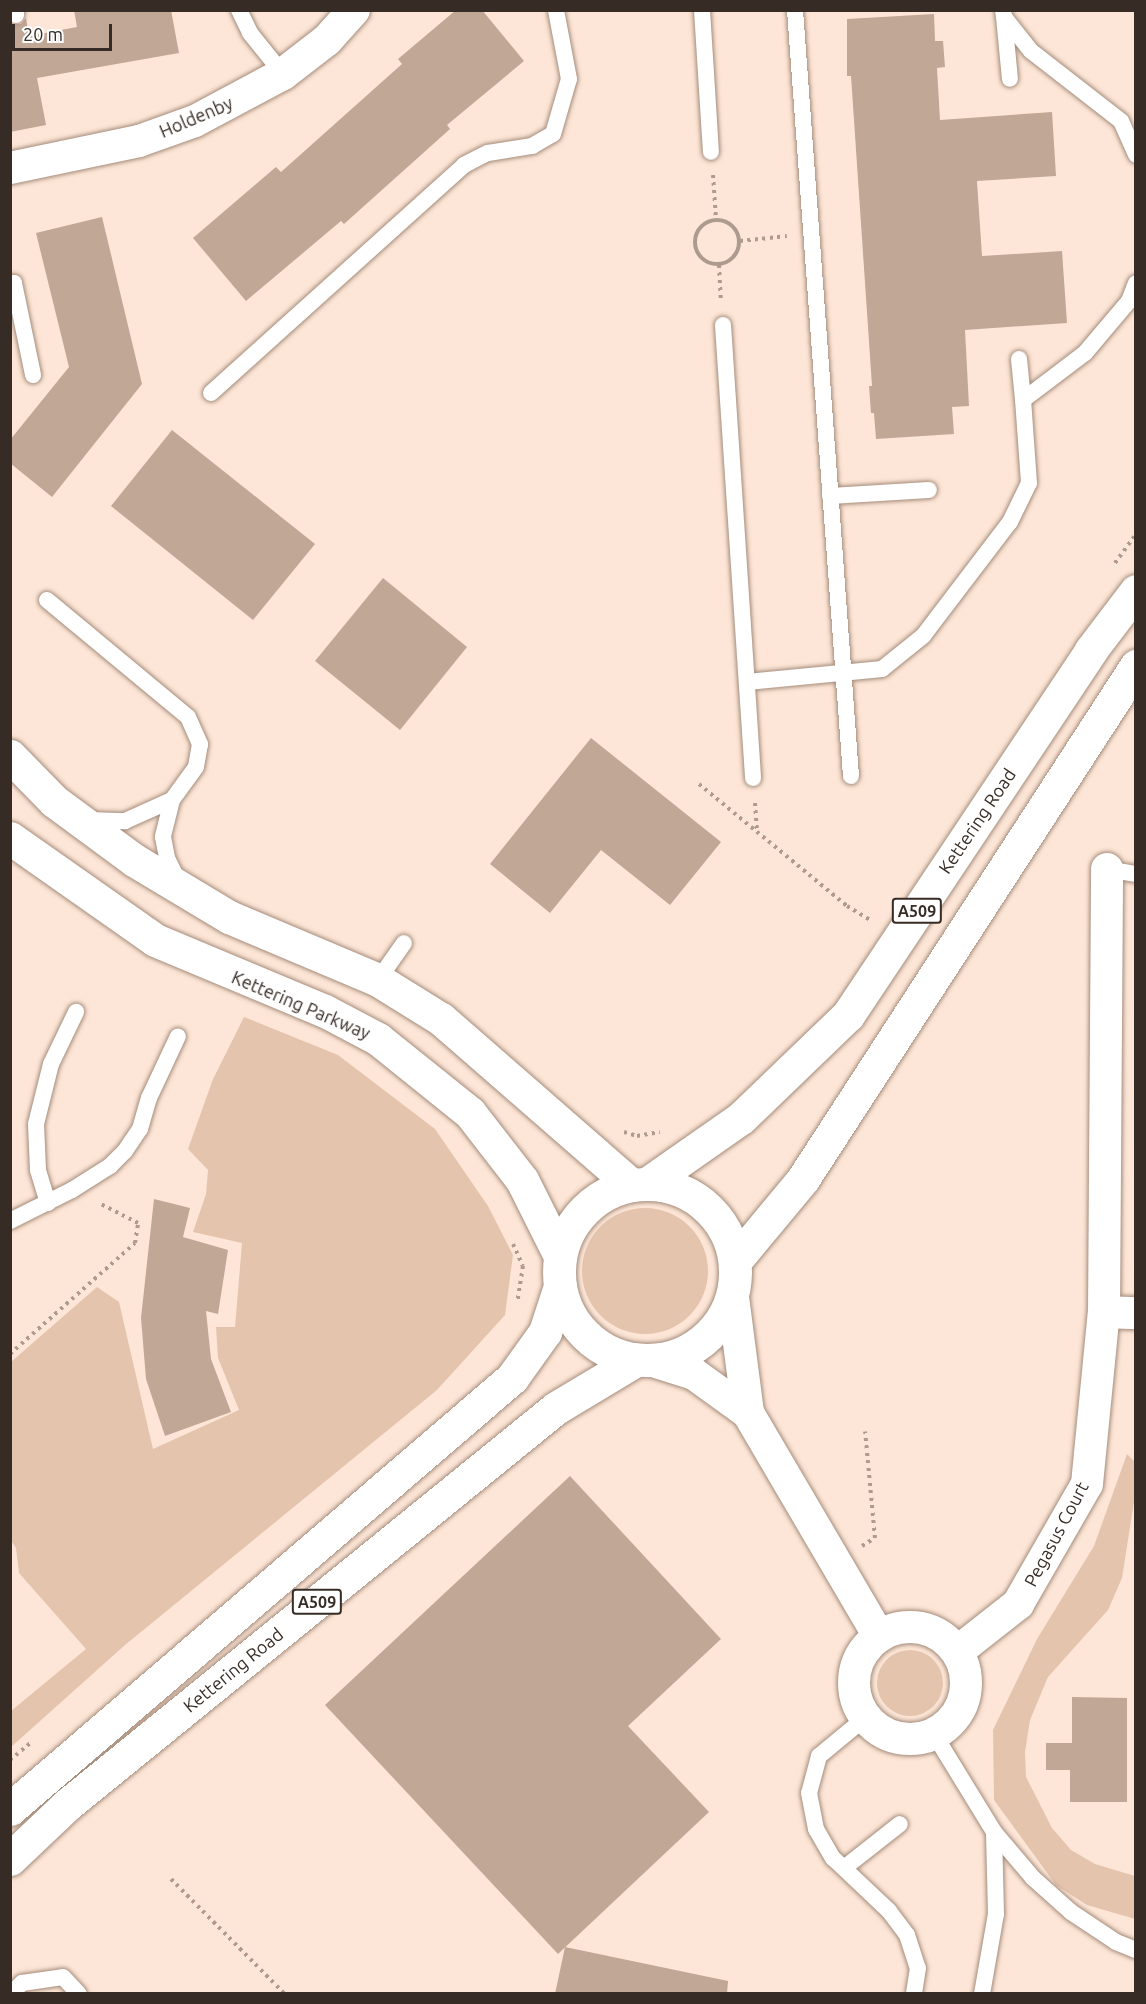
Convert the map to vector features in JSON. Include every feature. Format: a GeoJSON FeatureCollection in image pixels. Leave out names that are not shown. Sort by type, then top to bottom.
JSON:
{"type":"FeatureCollection","features":[{"type":"Feature","properties":{"kind":"main road","name":"Kettering Road"},"geometry":{"type":"LineString","coordinates":[[639,1184],[741,1118],[848,1015],[1091,650],[1136,591]]}},
{"type":"Feature","properties":{"kind":"main road","name":"A509"},"geometry":{"type":"LineString","coordinates":[[735,1261],[803,1179],[1136,666]]}},
{"type":"Feature","properties":{"kind":"main road"},"geometry":{"type":"LineString","coordinates":[[10,756],[54,801],[134,860],[229,917],[378,980],[441,1019],[639,1184]]}},
{"type":"Feature","properties":{"kind":"main road","name":"Kettering Parkway"},"geometry":{"type":"LineString","coordinates":[[10,838],[155,940],[326,1011],[378,1039],[470,1113],[522,1180],[560,1271]]}},
{"type":"Feature","properties":{"kind":"main road"},"geometry":{"type":"LineString","coordinates":[[639,1184],[673,1187],[696,1198],[715,1215],[728,1236],[735,1261],[733,1297],[721,1322],[703,1342],[679,1355],[644,1361],[609,1352],[586,1336],[569,1313],[560,1271],[568,1231],[584,1210],[605,1194],[639,1184]]}},
{"type":"Feature","properties":{"kind":"main road","name":"A509"},"geometry":{"type":"LineString","coordinates":[[10,1809],[512,1378],[544,1332],[560,1271]]}},
{"type":"Feature","properties":{"kind":"main road","name":"Kettering Road"},"geometry":{"type":"LineString","coordinates":[[10,1860],[68,1804],[556,1408],[644,1361]]}},
{"type":"Feature","properties":{"kind":"street","name":"Holdenby"},"geometry":{"type":"LineString","coordinates":[[10,168],[139,141],[184,125],[283,74],[327,40],[354,10]]}},
{"type":"Feature","properties":{"kind":"street","name":"Pegasus Court"},"geometry":{"type":"LineString","coordinates":[[957,1652],[1018,1604],[1087,1484],[1104,1312],[1121,871]]}},
{"type":"Feature","properties":{"kind":"street"},"geometry":{"type":"LineString","coordinates":[[733,1297],[748,1413],[879,1636]]}},
{"type":"Feature","properties":{"kind":"street"},"geometry":{"type":"LineString","coordinates":[[1104,1312],[1136,1313]]}},
{"type":"Feature","properties":{"kind":"street"},"geometry":{"type":"LineString","coordinates":[[644,1361],[694,1374],[748,1413]]}},
{"type":"Feature","properties":{"kind":"street"},"geometry":{"type":"LineString","coordinates":[[899,1628],[921,1628],[941,1636],[957,1652],[966,1674],[964,1698],[953,1720],[934,1734],[916,1740],[896,1738],[879,1731],[865,1718],[855,1696],[854,1673],[863,1652],[879,1636],[899,1628]]}},
{"type":"Feature","properties":{"kind":"lane"},"geometry":{"type":"LineString","coordinates":[[239,10],[250,33],[283,74]]}},
{"type":"Feature","properties":{"kind":"lane"},"geometry":{"type":"LineString","coordinates":[[211,393],[464,165],[488,153],[532,146],[553,134],[569,79],[556,10]]}},
{"type":"Feature","properties":{"kind":"lane"},"geometry":{"type":"LineString","coordinates":[[702,10],[711,152]]}},
{"type":"Feature","properties":{"kind":"lane"},"geometry":{"type":"LineString","coordinates":[[795,10],[851,776]]}},
{"type":"Feature","properties":{"kind":"lane"},"geometry":{"type":"LineString","coordinates":[[1003,14],[1010,79]]}},
{"type":"Feature","properties":{"kind":"lane"},"geometry":{"type":"LineString","coordinates":[[1003,14],[1031,51],[1121,121],[1136,155]]}},
{"type":"Feature","properties":{"kind":"lane"},"geometry":{"type":"LineString","coordinates":[[10,283],[14,283],[33,375]]}},
{"type":"Feature","properties":{"kind":"lane"},"geometry":{"type":"LineString","coordinates":[[1023,400],[1084,352],[1129,301],[1136,283]]}},
{"type":"Feature","properties":{"kind":"lane"},"geometry":{"type":"LineString","coordinates":[[723,325],[753,778]]}},
{"type":"Feature","properties":{"kind":"lane"},"geometry":{"type":"LineString","coordinates":[[747,682],[882,669],[923,636],[1010,522],[1029,483],[1019,359]]}},
{"type":"Feature","properties":{"kind":"lane"},"geometry":{"type":"LineString","coordinates":[[830,496],[929,490]]}},
{"type":"Feature","properties":{"kind":"lane"},"geometry":{"type":"LineString","coordinates":[[48,600],[188,717],[200,744],[196,767],[172,800],[164,825],[167,858],[176,878],[191,894]]}},
{"type":"Feature","properties":{"kind":"lane"},"geometry":{"type":"LineString","coordinates":[[76,817],[101,823],[124,821],[172,800]]}},
{"type":"Feature","properties":{"kind":"lane"},"geometry":{"type":"LineString","coordinates":[[378,980],[404,943]]}},
{"type":"Feature","properties":{"kind":"lane"},"geometry":{"type":"LineString","coordinates":[[48,1203],[38,1170],[36,1124],[51,1064],[76,1012]]}},
{"type":"Feature","properties":{"kind":"lane"},"geometry":{"type":"LineString","coordinates":[[10,1221],[72,1190],[110,1166],[140,1129],[149,1098],[177,1036]]}},
{"type":"Feature","properties":{"kind":"lane"},"geometry":{"type":"LineString","coordinates":[[1104,1312],[1136,1330]]}},
{"type":"Feature","properties":{"kind":"lane"},"geometry":{"type":"LineString","coordinates":[[865,1718],[819,1756],[809,1793],[816,1829],[833,1858],[889,1911],[907,1935],[918,1968],[914,1994]]}},
{"type":"Feature","properties":{"kind":"lane"},"geometry":{"type":"LineString","coordinates":[[934,1734],[994,1832],[1033,1878],[1071,1912],[1116,1942],[1136,1950]]}},
{"type":"Feature","properties":{"kind":"lane"},"geometry":{"type":"LineString","coordinates":[[844,1868],[900,1824]]}},
{"type":"Feature","properties":{"kind":"lane"},"geometry":{"type":"LineString","coordinates":[[982,1994],[996,1914],[994,1832]]}},
{"type":"Feature","properties":{"kind":"lane"},"geometry":{"type":"LineString","coordinates":[[11,1994],[22,1983],[63,1977],[79,1994]]}},
{"type":"Feature","properties":{"kind":"path"},"geometry":{"type":"LineString","coordinates":[[711,152],[716,219]]}},
{"type":"Feature","properties":{"kind":"path"},"geometry":{"type":"LineString","coordinates":[[716,219],[733,225],[740,241],[734,257],[719,265],[702,259],[695,243],[701,227],[716,219]]}},
{"type":"Feature","properties":{"kind":"path"},"geometry":{"type":"LineString","coordinates":[[740,241],[811,233]]}},
{"type":"Feature","properties":{"kind":"path"},"geometry":{"type":"LineString","coordinates":[[719,265],[723,325]]}},
{"type":"Feature","properties":{"kind":"path"},"geometry":{"type":"LineString","coordinates":[[1108,573],[1136,534]]}},
{"type":"Feature","properties":{"kind":"path"},"geometry":{"type":"LineString","coordinates":[[699,784],[848,906],[873,922]]}},
{"type":"Feature","properties":{"kind":"path"},"geometry":{"type":"LineString","coordinates":[[868,930],[879,912]]}},
{"type":"Feature","properties":{"kind":"path"},"geometry":{"type":"LineString","coordinates":[[617,1130],[637,1136],[668,1130]]}},
{"type":"Feature","properties":{"kind":"path"},"geometry":{"type":"LineString","coordinates":[[10,1354],[135,1243],[138,1223],[72,1190]]}},
{"type":"Feature","properties":{"kind":"path"},"geometry":{"type":"LineString","coordinates":[[510,1237],[523,1266],[516,1306]]}},
{"type":"Feature","properties":{"kind":"path"},"geometry":{"type":"LineString","coordinates":[[865,1431],[875,1538]]}},
{"type":"Feature","properties":{"kind":"path"},"geometry":{"type":"LineString","coordinates":[[10,1760],[37,1738]]}},
{"type":"Feature","properties":{"kind":"path"},"geometry":{"type":"LineString","coordinates":[[171,1879],[285,1994]]}},
{"type":"Feature","properties":{"kind":"shaded area"},"geometry":{"type":"Polygon","coordinates":[[[244,1017],[338,1055],[435,1129],[488,1206],[513,1255],[505,1315],[437,1390],[125,1645],[11,1747],[11,1711],[86,1649],[19,1573],[16,1548],[10,1539],[11,1362],[97,1287],[119,1302],[153,1449],[239,1410],[218,1358],[216,1327],[235,1327],[242,1243],[193,1232],[206,1194],[208,1170],[188,1149],[213,1079],[244,1017]]]}},
{"type":"Feature","properties":{"kind":"shaded area"},"geometry":{"type":"Polygon","coordinates":[[[645,1208],[669,1213],[690,1226],[703,1247],[708,1271],[703,1295],[690,1316],[669,1329],[645,1334],[621,1329],[600,1316],[587,1295],[582,1271],[587,1247],[600,1226],[621,1213],[645,1208]]]}},
{"type":"Feature","properties":{"kind":"shaded area"},"geometry":{"type":"Polygon","coordinates":[[[1127,1454],[1135,1462],[1136,1489],[1122,1578],[1108,1610],[1048,1677],[1030,1720],[1025,1752],[1026,1777],[1052,1828],[1071,1850],[1095,1864],[1135,1876],[1135,1919],[1087,1905],[1056,1885],[994,1800],[993,1730],[1037,1639],[1094,1546],[1127,1454]]]}},
{"type":"Feature","properties":{"kind":"shaded area"},"geometry":{"type":"Polygon","coordinates":[[[910,1650],[923,1652],[938,1665],[943,1683],[941,1696],[928,1711],[910,1716],[897,1714],[882,1701],[877,1683],[879,1670],[892,1655],[910,1650]]]}},
{"type":"Feature","properties":{"kind":"building"},"geometry":{"type":"Polygon","coordinates":[[[74,10],[171,10],[179,53],[37,78],[46,125],[10,132],[10,24],[21,24],[26,18],[29,36],[77,27],[74,10]]]}},
{"type":"Feature","properties":{"kind":"building"},"geometry":{"type":"Polygon","coordinates":[[[456,10],[482,10],[524,61],[447,125],[450,129],[344,224],[341,221],[246,301],[193,238],[276,167],[281,172],[402,64],[398,59],[456,10]]]}},
{"type":"Feature","properties":{"kind":"building"},"geometry":{"type":"Polygon","coordinates":[[[934,14],[935,41],[943,41],[945,67],[937,68],[940,120],[1052,112],[1056,176],[977,181],[982,256],[1062,251],[1067,323],[965,330],[969,406],[952,407],[954,434],[876,439],[869,386],[872,386],[851,76],[847,76],[847,19],[934,14]]]}},
{"type":"Feature","properties":{"kind":"building"},"geometry":{"type":"Polygon","coordinates":[[[102,217],[142,384],[52,497],[10,463],[10,440],[69,367],[36,233],[102,217]]]}},
{"type":"Feature","properties":{"kind":"building"},"geometry":{"type":"Polygon","coordinates":[[[172,430],[315,544],[253,620],[111,506],[172,430]]]}},
{"type":"Feature","properties":{"kind":"building"},"geometry":{"type":"Polygon","coordinates":[[[383,578],[467,647],[400,730],[315,661],[383,578]]]}},
{"type":"Feature","properties":{"kind":"building"},"geometry":{"type":"Polygon","coordinates":[[[591,738],[721,842],[670,905],[601,850],[550,913],[490,864],[591,738]]]}},
{"type":"Feature","properties":{"kind":"building"},"geometry":{"type":"Polygon","coordinates":[[[154,1199],[190,1208],[183,1237],[228,1250],[218,1314],[206,1311],[211,1359],[231,1412],[165,1436],[146,1379],[141,1318],[154,1199]]]}},
{"type":"Feature","properties":{"kind":"building"},"geometry":{"type":"Polygon","coordinates":[[[570,1476],[721,1639],[628,1726],[709,1812],[558,1954],[325,1705],[570,1476]]]}},
{"type":"Feature","properties":{"kind":"building"},"geometry":{"type":"Polygon","coordinates":[[[1072,1697],[1127,1698],[1127,1802],[1070,1802],[1070,1770],[1046,1770],[1046,1743],[1072,1743],[1072,1697]]]}},
{"type":"Feature","properties":{"kind":"building"},"geometry":{"type":"Polygon","coordinates":[[[565,1947],[728,1981],[727,1994],[555,1994],[565,1947]]]}}]}
